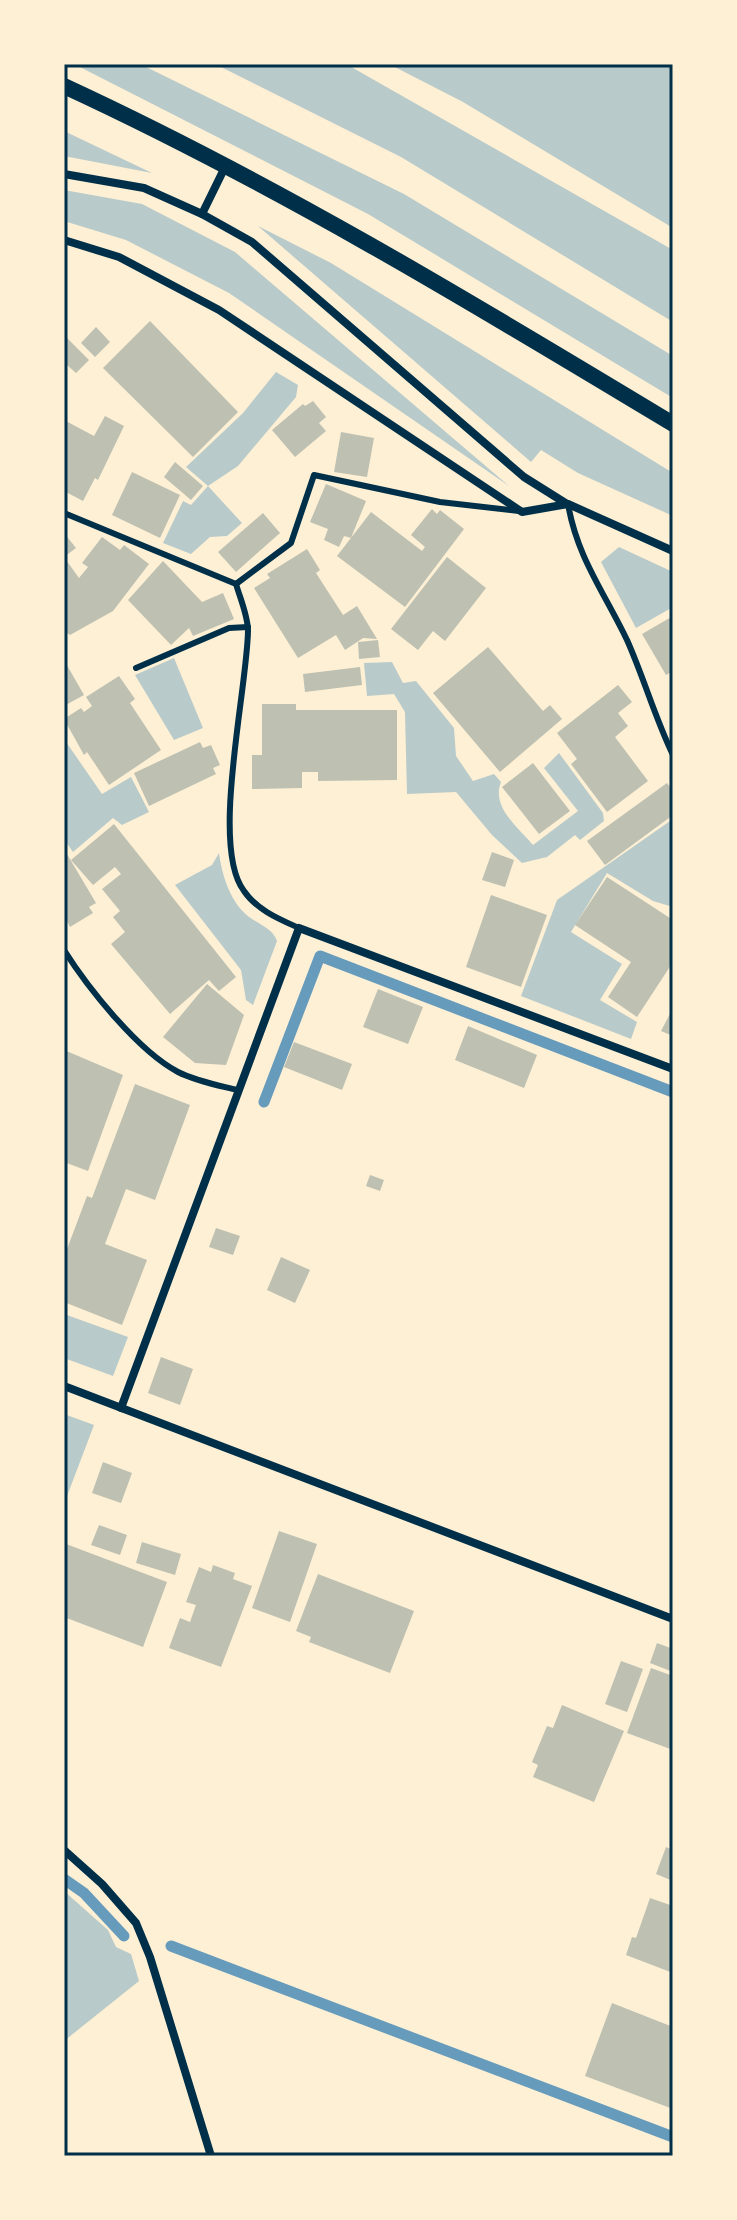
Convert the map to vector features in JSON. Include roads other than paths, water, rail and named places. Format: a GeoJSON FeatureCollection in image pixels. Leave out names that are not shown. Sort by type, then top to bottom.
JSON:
{"type":"FeatureCollection","features":[{"type":"Feature","properties":{"kind":"main road"},"geometry":{"type":"LineString","coordinates":[[64,86],[227,164],[391,254],[673,424]]}},
{"type":"Feature","properties":{"kind":"street"},"geometry":{"type":"LineString","coordinates":[[202,214],[227,164]]}},
{"type":"Feature","properties":{"kind":"street"},"geometry":{"type":"LineString","coordinates":[[64,174],[144,188],[202,214],[252,242],[524,477],[568,504],[673,551]]}},
{"type":"Feature","properties":{"kind":"street"},"geometry":{"type":"LineString","coordinates":[[64,240],[119,257],[219,310],[522,512],[568,504]]}},
{"type":"Feature","properties":{"kind":"street"},"geometry":{"type":"LineString","coordinates":[[121,1408],[299,928],[673,1069]]}},
{"type":"Feature","properties":{"kind":"street"},"geometry":{"type":"LineString","coordinates":[[64,1386],[673,1619]]}},
{"type":"Feature","properties":{"kind":"street"},"geometry":{"type":"LineString","coordinates":[[64,1850],[102,1884],[136,1923],[150,1957],[211,2156]]}},
{"type":"Feature","properties":{"kind":"lane"},"geometry":{"type":"LineString","coordinates":[[236,584],[291,543],[314,475],[440,502],[522,512]]}},
{"type":"Feature","properties":{"kind":"lane"},"geometry":{"type":"LineString","coordinates":[[568,504],[574,539],[628,642],[654,715],[673,755]]}},
{"type":"Feature","properties":{"kind":"lane"},"geometry":{"type":"LineString","coordinates":[[64,513],[236,584]]}},
{"type":"Feature","properties":{"kind":"lane"},"geometry":{"type":"LineString","coordinates":[[236,584],[248,627],[228,828],[231,863],[243,891],[268,914],[299,928]]}},
{"type":"Feature","properties":{"kind":"lane"},"geometry":{"type":"LineString","coordinates":[[136,668],[229,628],[248,627]]}},
{"type":"Feature","properties":{"kind":"lane"},"geometry":{"type":"LineString","coordinates":[[64,950],[75,968],[158,1059],[198,1080],[237,1090]]}},
{"type":"Feature","properties":{"kind":"waterway"},"geometry":{"type":"LineString","coordinates":[[264,1102],[320,956],[673,1092]]}},
{"type":"Feature","properties":{"kind":"waterway"},"geometry":{"type":"LineString","coordinates":[[64,1879],[84,1893],[124,1936]]}},
{"type":"Feature","properties":{"kind":"waterway"},"geometry":{"type":"LineString","coordinates":[[171,1946],[673,2137]]}}]}
